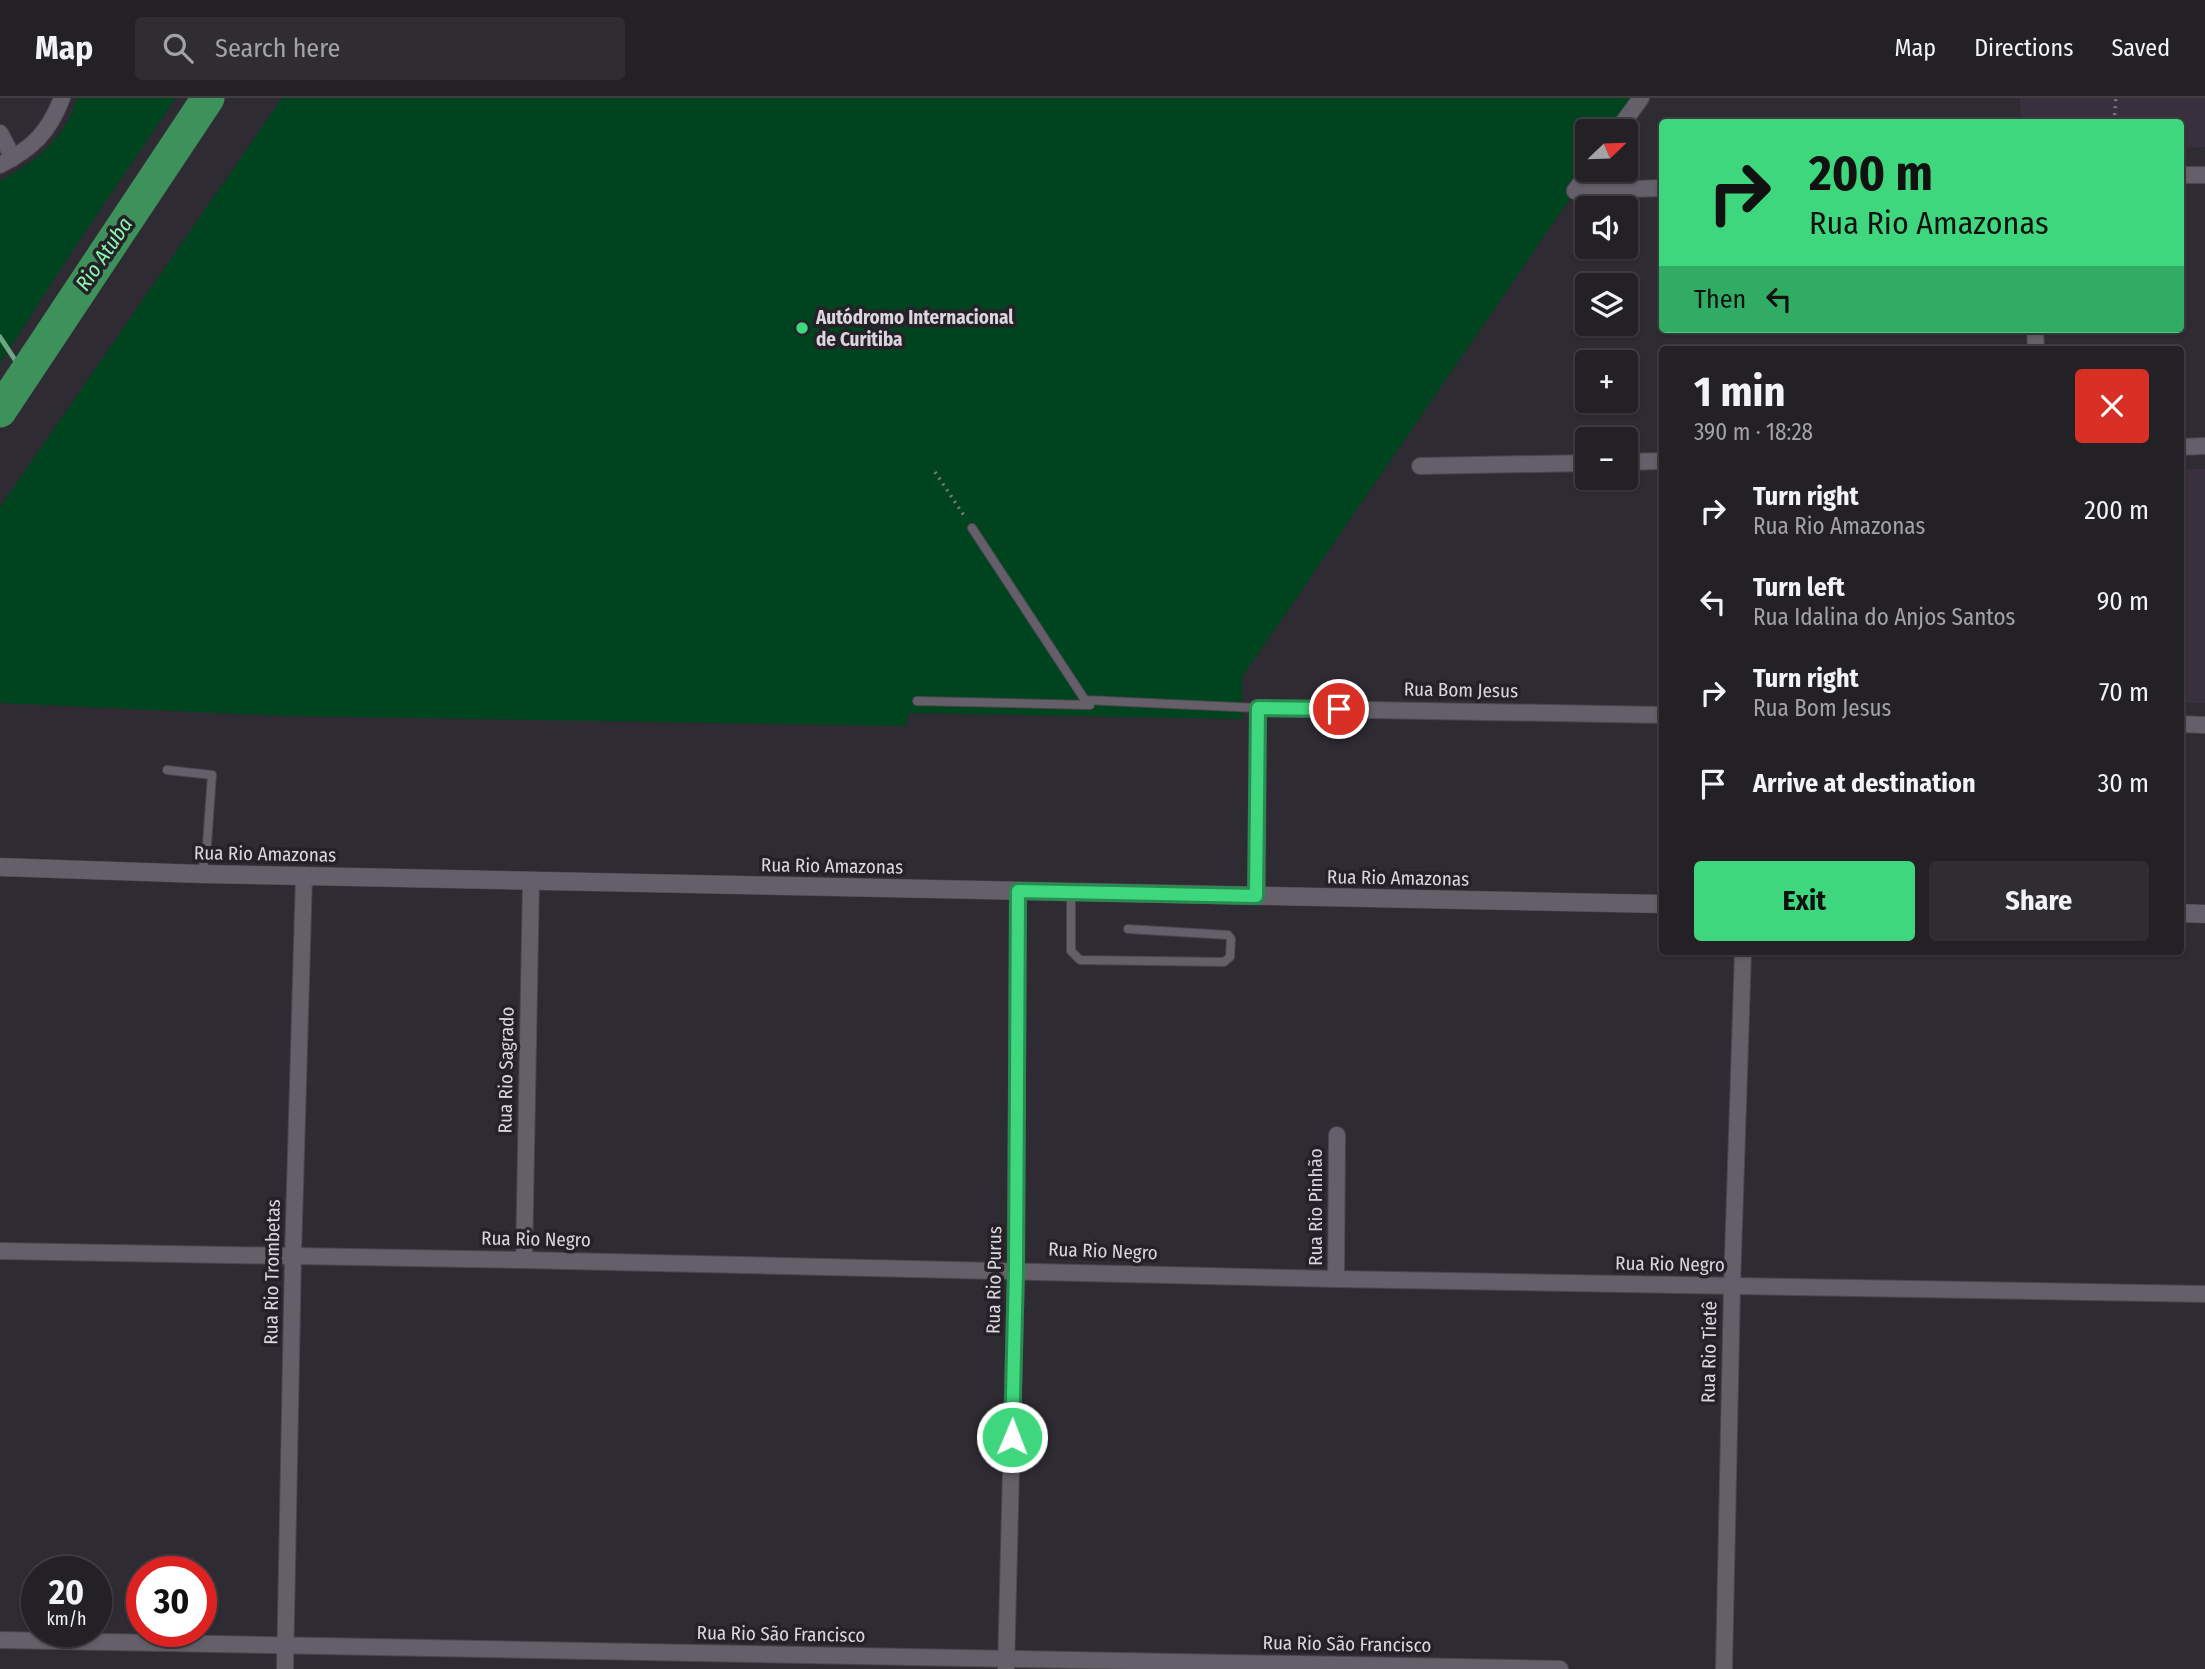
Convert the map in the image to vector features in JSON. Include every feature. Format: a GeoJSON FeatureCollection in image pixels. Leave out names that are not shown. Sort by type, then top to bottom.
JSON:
{"type":"FeatureCollection","features":[{"type":"Feature","properties":{"kind":"main road","name":"Rua Rio Amazonas"},"geometry":{"type":"LineString","coordinates":[[0,867],[202,874],[1659,904]]}},
{"type":"Feature","properties":{"kind":"main road"},"geometry":{"type":"LineString","coordinates":[[2184,913],[2205,914]]}},
{"type":"Feature","properties":{"kind":"street"},"geometry":{"type":"LineString","coordinates":[[0,133],[6,161],[32,145],[49,127],[62,98]]}},
{"type":"Feature","properties":{"kind":"street"},"geometry":{"type":"LineString","coordinates":[[1626,119],[1641,98]]}},
{"type":"Feature","properties":{"kind":"street"},"geometry":{"type":"LineString","coordinates":[[2184,175],[2205,175]]}},
{"type":"Feature","properties":{"kind":"street"},"geometry":{"type":"LineString","coordinates":[[1581,182],[1575,191],[1659,188]]}},
{"type":"Feature","properties":{"kind":"street"},"geometry":{"type":"LineString","coordinates":[[2184,447],[2205,446]]}},
{"type":"Feature","properties":{"kind":"street"},"geometry":{"type":"LineString","coordinates":[[1638,462],[1659,461]]}},
{"type":"Feature","properties":{"kind":"street"},"geometry":{"type":"LineString","coordinates":[[1420,466],[1575,463]]}},
{"type":"Feature","properties":{"kind":"street"},"geometry":{"type":"LineString","coordinates":[[1256,896],[1258,708]]}},
{"type":"Feature","properties":{"kind":"street","name":"Rua Bom Jesus"},"geometry":{"type":"LineString","coordinates":[[1258,708],[1659,715]]}},
{"type":"Feature","properties":{"kind":"street"},"geometry":{"type":"LineString","coordinates":[[2184,724],[2205,725]]}},
{"type":"Feature","properties":{"kind":"street","name":"Rua Rio Trombetas"},"geometry":{"type":"LineString","coordinates":[[285,1669],[304,876]]}},
{"type":"Feature","properties":{"kind":"street","name":"Rua Rio Sagrado"},"geometry":{"type":"LineString","coordinates":[[524,1259],[531,881]]}},
{"type":"Feature","properties":{"kind":"street","name":"Rua Rio Purus"},"geometry":{"type":"LineString","coordinates":[[1006,1664],[1016,1270],[1018,891]]}},
{"type":"Feature","properties":{"kind":"street","name":"Rua Rio Tietê"},"geometry":{"type":"LineString","coordinates":[[1724,1669],[1732,1286],[1743,955]]}},
{"type":"Feature","properties":{"kind":"street","name":"Rua Rio Pinhão"},"geometry":{"type":"LineString","coordinates":[[1336,1279],[1337,1135]]}},
{"type":"Feature","properties":{"kind":"street","name":"Rua Rio Negro"},"geometry":{"type":"LineString","coordinates":[[0,1251],[524,1259],[1336,1279],[2205,1294]]}},
{"type":"Feature","properties":{"kind":"street","name":"Rua Rio São Francisco"},"geometry":{"type":"LineString","coordinates":[[0,1640],[1006,1664],[1560,1669]]}},
{"type":"Feature","properties":{"kind":"lane"},"geometry":{"type":"LineString","coordinates":[[972,528],[1085,700],[1258,708]]}},
{"type":"Feature","properties":{"kind":"lane"},"geometry":{"type":"LineString","coordinates":[[917,701],[1258,708]]}},
{"type":"Feature","properties":{"kind":"lane"},"geometry":{"type":"LineString","coordinates":[[167,770],[212,775],[202,874]]}},
{"type":"Feature","properties":{"kind":"lane"},"geometry":{"type":"LineString","coordinates":[[1071,892],[1071,951],[1080,960],[1224,962],[1230,957],[1231,939],[1228,936],[1128,929]]}},
{"type":"Feature","properties":{"kind":"path"},"geometry":{"type":"LineString","coordinates":[[2114,119],[2116,98]]}},
{"type":"Feature","properties":{"kind":"path"},"geometry":{"type":"LineString","coordinates":[[935,472],[972,528]]}},
{"type":"Feature","properties":{"kind":"shaded area"},"geometry":{"type":"Polygon","coordinates":[[[2020,98],[2205,98],[2205,147],[2184,148],[2184,119],[2021,119],[2020,98]]]}},
{"type":"Feature","properties":{"kind":"shaded area"},"geometry":{"type":"Polygon","coordinates":[[[2184,469],[2205,469],[2205,703],[2184,703],[2184,469]]]}},
{"type":"Feature","properties":{"kind":"green space"},"geometry":{"type":"Polygon","coordinates":[[[77,98],[176,98],[0,364],[0,181],[25,166],[48,147],[65,125],[77,98]]]}},
{"type":"Feature","properties":{"kind":"green space","name":"Autódromo Internacional de Curitiba"},"geometry":{"type":"Polygon","coordinates":[[[282,98],[1641,98],[1626,119],[1575,119],[1575,182],[1580,182],[1242,677],[1242,719],[908,713],[907,726],[286,716],[0,703],[0,507],[282,98]]]}},
{"type":"Feature","properties":{"kind":"waterway","name":"Rio Atuba"},"geometry":{"type":"LineString","coordinates":[[0,411],[208,98]]}},
{"type":"Feature","properties":{"kind":"waterway"},"geometry":{"type":"LineString","coordinates":[[0,337],[25,375]]}},
{"type":"Feature","properties":{"kind":"place","name":"Autódromo Internacional de Curitiba"},"geometry":{"type":"Point","coordinates":[802,328]}},
{"type":"Feature","properties":{"kind":"route"},"geometry":{"type":"LineString","coordinates":[[1012,1437],[1016,1270],[1018,891],[1256,896],[1258,708],[1339,709]]}}]}
